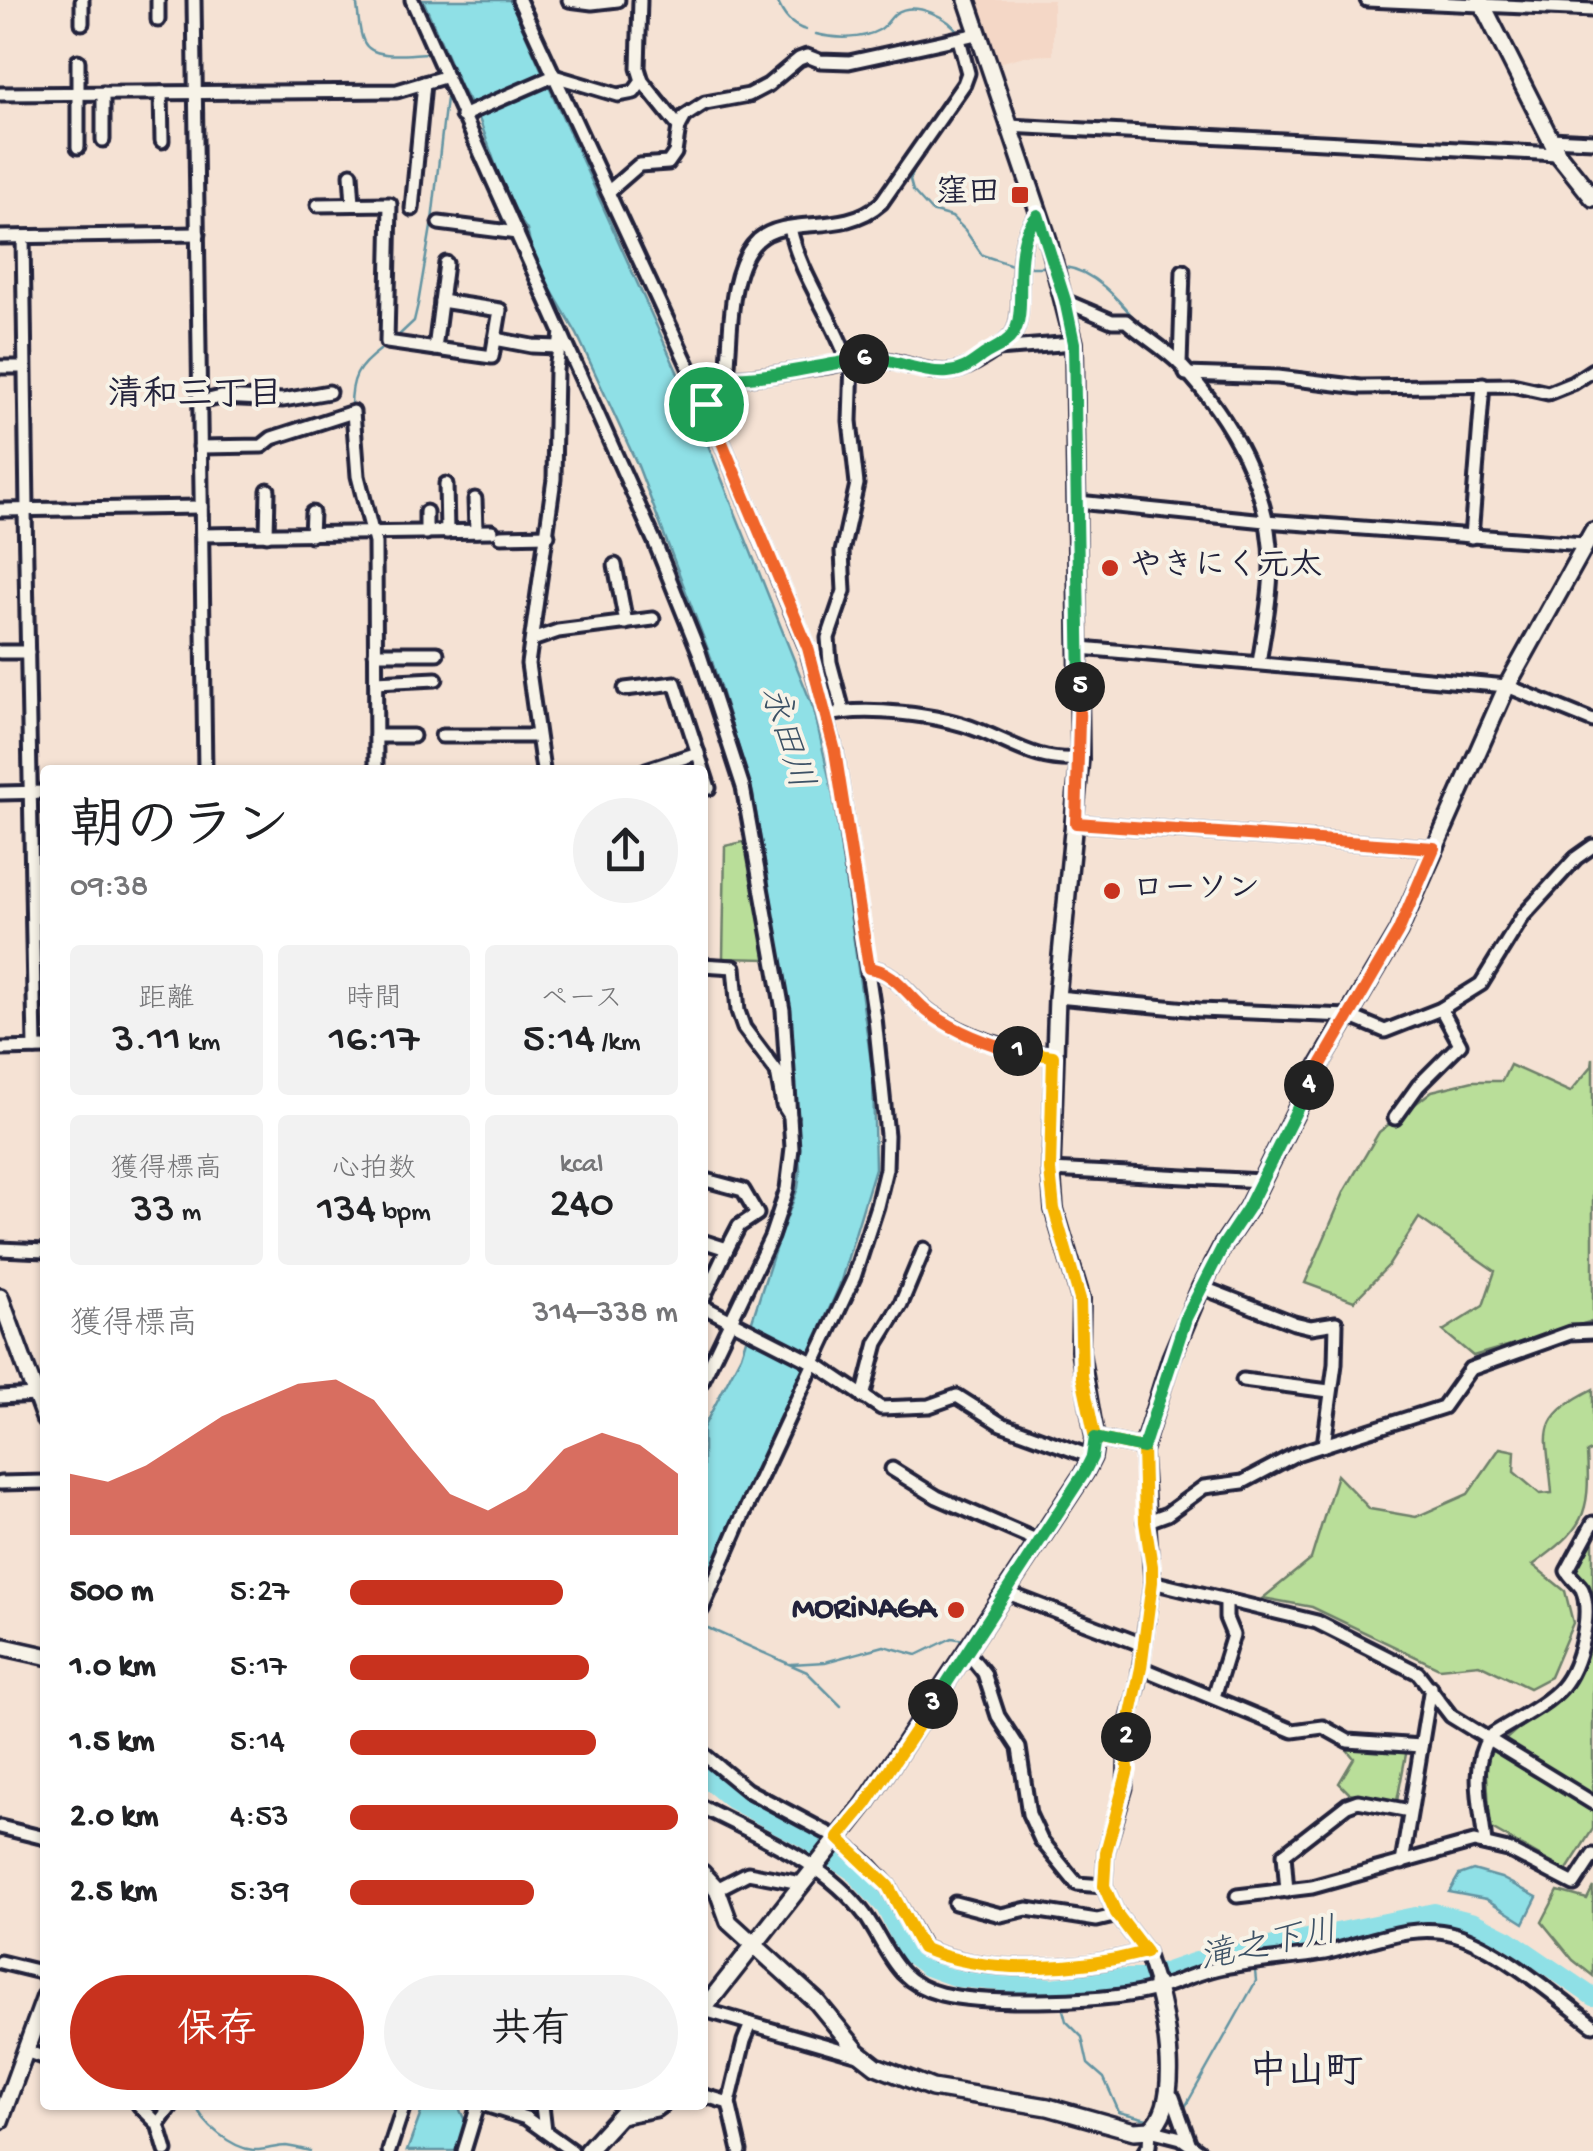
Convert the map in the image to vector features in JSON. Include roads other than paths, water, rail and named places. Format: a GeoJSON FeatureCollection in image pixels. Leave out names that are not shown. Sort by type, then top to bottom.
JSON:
{"type":"FeatureCollection","features":[{"type":"Feature","properties":{"kind":"street"},"geometry":{"type":"LineString","coordinates":[[82,0],[82,23]]}},
{"type":"Feature","properties":{"kind":"street"},"geometry":{"type":"LineString","coordinates":[[158,0],[158,20]]}},
{"type":"Feature","properties":{"kind":"street"},"geometry":{"type":"LineString","coordinates":[[194,0],[204,765]]}},
{"type":"Feature","properties":{"kind":"street"},"geometry":{"type":"LineString","coordinates":[[412,0],[654,540],[699,652],[743,787],[783,1010],[792,1148],[784,1201],[734,1325],[708,1370]]}},
{"type":"Feature","properties":{"kind":"street"},"geometry":{"type":"LineString","coordinates":[[519,0],[706,404],[808,648],[850,834],[869,968],[887,1135],[886,1169],[854,1278],[708,1595]]}},
{"type":"Feature","properties":{"kind":"street"},"geometry":{"type":"LineString","coordinates":[[569,0],[618,0]]}},
{"type":"Feature","properties":{"kind":"street"},"geometry":{"type":"LineString","coordinates":[[640,0],[638,68],[642,81],[679,126]]}},
{"type":"Feature","properties":{"kind":"street"},"geometry":{"type":"LineString","coordinates":[[706,404],[726,378],[730,325],[748,252],[766,234],[848,222],[881,203],[964,84],[968,73],[966,0]]}},
{"type":"Feature","properties":{"kind":"street"},"geometry":{"type":"LineString","coordinates":[[1367,0],[1593,10]]}},
{"type":"Feature","properties":{"kind":"street"},"geometry":{"type":"LineString","coordinates":[[1482,3],[1554,147],[1593,198]]}},
{"type":"Feature","properties":{"kind":"street"},"geometry":{"type":"LineString","coordinates":[[608,192],[639,165],[672,160],[685,116],[705,103],[748,95],[768,86],[799,58],[849,62],[966,37]]}},
{"type":"Feature","properties":{"kind":"street"},"geometry":{"type":"LineString","coordinates":[[708,2004],[899,1756],[1092,1457],[1095,1438],[1082,1376],[1080,1299],[1054,1209],[1050,1170],[1057,996],[1080,759],[1074,343],[1065,300],[1008,126],[966,37]]}},
{"type":"Feature","properties":{"kind":"street"},"geometry":{"type":"LineString","coordinates":[[78,60],[78,147]]}},
{"type":"Feature","properties":{"kind":"street"},"geometry":{"type":"LineString","coordinates":[[462,116],[554,76],[618,95],[634,92],[642,81]]}},
{"type":"Feature","properties":{"kind":"street"},"geometry":{"type":"LineString","coordinates":[[0,94],[396,91],[444,77]]}},
{"type":"Feature","properties":{"kind":"street"},"geometry":{"type":"LineString","coordinates":[[412,209],[424,84]]}},
{"type":"Feature","properties":{"kind":"street"},"geometry":{"type":"LineString","coordinates":[[161,92],[162,142]]}},
{"type":"Feature","properties":{"kind":"street"},"geometry":{"type":"LineString","coordinates":[[104,93],[104,140]]}},
{"type":"Feature","properties":{"kind":"street"},"geometry":{"type":"LineString","coordinates":[[1008,126],[1554,147],[1593,142]]}},
{"type":"Feature","properties":{"kind":"street"},"geometry":{"type":"LineString","coordinates":[[351,174],[353,204]]}},
{"type":"Feature","properties":{"kind":"street"},"geometry":{"type":"LineString","coordinates":[[318,205],[390,204],[387,342],[492,357],[500,310],[441,301]]}},
{"type":"Feature","properties":{"kind":"street"},"geometry":{"type":"LineString","coordinates":[[726,378],[762,378],[792,369],[870,358],[950,372],[969,367],[1013,334],[1018,322],[1019,267],[1031,222],[1038,215]]}},
{"type":"Feature","properties":{"kind":"street"},"geometry":{"type":"LineString","coordinates":[[439,223],[517,233]]}},
{"type":"Feature","properties":{"kind":"street"},"geometry":{"type":"LineString","coordinates":[[790,228],[806,281],[850,361],[850,422],[857,484],[842,552],[844,591],[828,647],[843,711]]}},
{"type":"Feature","properties":{"kind":"street"},"geometry":{"type":"LineString","coordinates":[[0,237],[198,234]]}},
{"type":"Feature","properties":{"kind":"street"},"geometry":{"type":"LineString","coordinates":[[0,1048],[40,1048],[30,792],[24,236]]}},
{"type":"Feature","properties":{"kind":"street"},"geometry":{"type":"LineString","coordinates":[[435,349],[446,263]]}},
{"type":"Feature","properties":{"kind":"street"},"geometry":{"type":"LineString","coordinates":[[1183,271],[1183,369]]}},
{"type":"Feature","properties":{"kind":"street"},"geometry":{"type":"LineString","coordinates":[[1065,300],[1112,321],[1126,321],[1183,369],[1240,444],[1249,461],[1266,521],[1271,565],[1260,663]]}},
{"type":"Feature","properties":{"kind":"street"},"geometry":{"type":"LineString","coordinates":[[542,765],[528,664],[554,479],[561,332]]}},
{"type":"Feature","properties":{"kind":"street"},"geometry":{"type":"LineString","coordinates":[[495,339],[558,347]]}},
{"type":"Feature","properties":{"kind":"street"},"geometry":{"type":"LineString","coordinates":[[997,348],[1074,343]]}},
{"type":"Feature","properties":{"kind":"street"},"geometry":{"type":"LineString","coordinates":[[0,367],[24,367]]}},
{"type":"Feature","properties":{"kind":"street"},"geometry":{"type":"LineString","coordinates":[[1183,369],[1361,387],[1512,384],[1548,392],[1559,390],[1593,370]]}},
{"type":"Feature","properties":{"kind":"street"},"geometry":{"type":"LineString","coordinates":[[1471,537],[1483,384]]}},
{"type":"Feature","properties":{"kind":"street"},"geometry":{"type":"LineString","coordinates":[[200,402],[220,397],[282,400],[328,392]]}},
{"type":"Feature","properties":{"kind":"street"},"geometry":{"type":"LineString","coordinates":[[200,447],[262,446],[272,438],[353,412],[358,476],[372,534],[376,765]]}},
{"type":"Feature","properties":{"kind":"street"},"geometry":{"type":"LineString","coordinates":[[446,484],[448,532]]}},
{"type":"Feature","properties":{"kind":"street"},"geometry":{"type":"LineString","coordinates":[[268,490],[268,535]]}},
{"type":"Feature","properties":{"kind":"street"},"geometry":{"type":"LineString","coordinates":[[475,499],[476,531]]}},
{"type":"Feature","properties":{"kind":"street"},"geometry":{"type":"LineString","coordinates":[[1078,502],[1471,537],[1589,538],[1506,686],[1398,932],[1296,1109],[1262,1181],[1201,1287],[1170,1358],[1143,1448],[1152,1582],[1141,1668],[1127,1726],[1125,1788],[1106,1852],[1104,1886],[1118,1915],[1147,1955],[1166,2034],[1168,2095],[1160,2119],[1150,2130],[1145,2151]]}},
{"type":"Feature","properties":{"kind":"street"},"geometry":{"type":"LineString","coordinates":[[0,510],[201,508]]}},
{"type":"Feature","properties":{"kind":"street"},"geometry":{"type":"LineString","coordinates":[[426,512],[426,533]]}},
{"type":"Feature","properties":{"kind":"street"},"geometry":{"type":"LineString","coordinates":[[311,534],[312,513]]}},
{"type":"Feature","properties":{"kind":"street"},"geometry":{"type":"LineString","coordinates":[[202,535],[476,531],[548,535]]}},
{"type":"Feature","properties":{"kind":"street"},"geometry":{"type":"LineString","coordinates":[[615,565],[626,623]]}},
{"type":"Feature","properties":{"kind":"street"},"geometry":{"type":"LineString","coordinates":[[532,640],[558,631],[653,619]]}},
{"type":"Feature","properties":{"kind":"street"},"geometry":{"type":"LineString","coordinates":[[1080,648],[1506,686],[1593,721]]}},
{"type":"Feature","properties":{"kind":"street"},"geometry":{"type":"LineString","coordinates":[[0,652],[28,652]]}},
{"type":"Feature","properties":{"kind":"street"},"geometry":{"type":"LineString","coordinates":[[376,653],[437,653]]}},
{"type":"Feature","properties":{"kind":"street"},"geometry":{"type":"LineString","coordinates":[[376,682],[436,679]]}},
{"type":"Feature","properties":{"kind":"street"},"geometry":{"type":"LineString","coordinates":[[625,689],[676,684],[702,765]]}},
{"type":"Feature","properties":{"kind":"street"},"geometry":{"type":"LineString","coordinates":[[826,716],[843,711],[958,724],[1034,756],[1080,759]]}},
{"type":"Feature","properties":{"kind":"street"},"geometry":{"type":"LineString","coordinates":[[376,736],[414,736]]}},
{"type":"Feature","properties":{"kind":"street"},"geometry":{"type":"LineString","coordinates":[[442,736],[536,736]]}},
{"type":"Feature","properties":{"kind":"street"},"geometry":{"type":"LineString","coordinates":[[661,765],[698,753]]}},
{"type":"Feature","properties":{"kind":"street"},"geometry":{"type":"LineString","coordinates":[[0,793],[40,792]]}},
{"type":"Feature","properties":{"kind":"street"},"geometry":{"type":"LineString","coordinates":[[1076,823],[1434,848]]}},
{"type":"Feature","properties":{"kind":"street"},"geometry":{"type":"LineString","coordinates":[[1057,996],[1199,1010],[1349,1016],[1385,1031],[1441,1009],[1481,984],[1522,916],[1576,858],[1593,846]]}},
{"type":"Feature","properties":{"kind":"street"},"geometry":{"type":"LineString","coordinates":[[708,965],[734,967],[738,1011],[744,1028],[777,1072],[783,1106],[792,1117]]}},
{"type":"Feature","properties":{"kind":"street"},"geometry":{"type":"LineString","coordinates":[[869,968],[889,974],[927,1011],[976,1038],[1006,1049],[1053,1056]]}},
{"type":"Feature","properties":{"kind":"street"},"geometry":{"type":"LineString","coordinates":[[1395,1118],[1418,1086],[1460,1044],[1441,1009]]}},
{"type":"Feature","properties":{"kind":"street"},"geometry":{"type":"LineString","coordinates":[[1050,1170],[1262,1181]]}},
{"type":"Feature","properties":{"kind":"street"},"geometry":{"type":"LineString","coordinates":[[708,1181],[743,1190],[756,1214],[739,1226],[708,1291]]}},
{"type":"Feature","properties":{"kind":"street"},"geometry":{"type":"LineString","coordinates":[[708,1242],[727,1249]]}},
{"type":"Feature","properties":{"kind":"street"},"geometry":{"type":"LineString","coordinates":[[0,1249],[40,1251]]}},
{"type":"Feature","properties":{"kind":"street"},"geometry":{"type":"LineString","coordinates":[[862,1397],[877,1343],[901,1304],[924,1249]]}},
{"type":"Feature","properties":{"kind":"street"},"geometry":{"type":"LineString","coordinates":[[1201,1287],[1294,1323],[1311,1327],[1336,1323],[1335,1364],[1324,1444]]}},
{"type":"Feature","properties":{"kind":"street"},"geometry":{"type":"LineString","coordinates":[[0,1296],[40,1407]]}},
{"type":"Feature","properties":{"kind":"street"},"geometry":{"type":"LineString","coordinates":[[708,1308],[734,1325],[816,1364],[881,1408],[913,1408],[957,1396],[1001,1424],[1092,1457]]}},
{"type":"Feature","properties":{"kind":"street"},"geometry":{"type":"LineString","coordinates":[[1145,1522],[1167,1514],[1204,1487],[1243,1482],[1296,1454],[1443,1407],[1470,1369],[1570,1333],[1593,1332]]}},
{"type":"Feature","properties":{"kind":"street"},"geometry":{"type":"LineString","coordinates":[[1243,1380],[1329,1391]]}},
{"type":"Feature","properties":{"kind":"street"},"geometry":{"type":"LineString","coordinates":[[0,1397],[36,1396]]}},
{"type":"Feature","properties":{"kind":"street"},"geometry":{"type":"LineString","coordinates":[[1095,1438],[1143,1448]]}},
{"type":"Feature","properties":{"kind":"street"},"geometry":{"type":"LineString","coordinates":[[892,1469],[937,1497],[1038,1541]]}},
{"type":"Feature","properties":{"kind":"street"},"geometry":{"type":"LineString","coordinates":[[0,1483],[40,1482]]}},
{"type":"Feature","properties":{"kind":"street"},"geometry":{"type":"LineString","coordinates":[[1485,1844],[1478,1765],[1489,1737],[1562,1687],[1575,1662],[1586,1636],[1588,1606],[1583,1590],[1567,1571],[1593,1523]]}},
{"type":"Feature","properties":{"kind":"street"},"geometry":{"type":"LineString","coordinates":[[1152,1582],[1317,1622],[1418,1673],[1452,1716],[1593,1803]]}},
{"type":"Feature","properties":{"kind":"street"},"geometry":{"type":"LineString","coordinates":[[1005,1592],[1143,1644]]}},
{"type":"Feature","properties":{"kind":"street"},"geometry":{"type":"LineString","coordinates":[[1214,1697],[1233,1634],[1226,1618],[1226,1602]]}},
{"type":"Feature","properties":{"kind":"street"},"geometry":{"type":"LineString","coordinates":[[0,1646],[40,1655]]}},
{"type":"Feature","properties":{"kind":"street"},"geometry":{"type":"LineString","coordinates":[[967,1652],[984,1672],[998,1716],[1019,1748],[1029,1814],[1041,1840],[1077,1884],[1104,1886]]}},
{"type":"Feature","properties":{"kind":"street"},"geometry":{"type":"LineString","coordinates":[[1141,1668],[1293,1731],[1323,1727],[1348,1740],[1421,1746]]}},
{"type":"Feature","properties":{"kind":"street"},"geometry":{"type":"LineString","coordinates":[[1402,1863],[1431,1687]]}},
{"type":"Feature","properties":{"kind":"street"},"geometry":{"type":"LineString","coordinates":[[708,1758],[748,1790],[836,1839],[888,1886],[922,1948],[964,1961],[1013,1965],[1085,1966],[1147,1955]]}},
{"type":"Feature","properties":{"kind":"street"},"geometry":{"type":"LineString","coordinates":[[1287,1891],[1284,1854],[1347,1805],[1358,1801],[1410,1811]]}},
{"type":"Feature","properties":{"kind":"street"},"geometry":{"type":"LineString","coordinates":[[708,1810],[815,1866],[855,1903],[890,1960],[916,1984],[946,1995],[980,2000],[1068,1999],[1157,1987],[1222,1967],[1326,1952],[1432,1930],[1454,1934],[1486,1949],[1593,2025]]}},
{"type":"Feature","properties":{"kind":"street"},"geometry":{"type":"LineString","coordinates":[[0,1827],[40,1837]]}},
{"type":"Feature","properties":{"kind":"street"},"geometry":{"type":"LineString","coordinates":[[1238,1896],[1287,1891],[1474,1842],[1508,1850],[1574,1884],[1593,1855]]}},
{"type":"Feature","properties":{"kind":"street"},"geometry":{"type":"LineString","coordinates":[[716,1889],[748,1874],[801,1884]]}},
{"type":"Feature","properties":{"kind":"street"},"geometry":{"type":"LineString","coordinates":[[708,1880],[716,1889],[729,1922],[817,2002],[862,2056]]}},
{"type":"Feature","properties":{"kind":"street"},"geometry":{"type":"LineString","coordinates":[[955,1903],[1001,1915],[1028,1909],[1097,1920],[1118,1915]]}},
{"type":"Feature","properties":{"kind":"street"},"geometry":{"type":"LineString","coordinates":[[0,1962],[40,1972]]}},
{"type":"Feature","properties":{"kind":"street"},"geometry":{"type":"LineString","coordinates":[[0,2122],[6,2088],[26,2051],[40,2011]]}},
{"type":"Feature","properties":{"kind":"street"},"geometry":{"type":"LineString","coordinates":[[708,2012],[862,2056],[894,2075],[932,2088],[1048,2107],[1134,2131],[1150,2130],[1194,2147]]}},
{"type":"Feature","properties":{"kind":"street"},"geometry":{"type":"LineString","coordinates":[[740,2151],[728,2103],[752,2024]]}},
{"type":"Feature","properties":{"kind":"street"},"geometry":{"type":"LineString","coordinates":[[26,2051],[40,2056]]}},
{"type":"Feature","properties":{"kind":"street"},"geometry":{"type":"LineString","coordinates":[[1168,2095],[1194,2147]]}},
{"type":"Feature","properties":{"kind":"street"},"geometry":{"type":"LineString","coordinates":[[708,2097],[728,2103]]}},
{"type":"Feature","properties":{"kind":"street"},"geometry":{"type":"LineString","coordinates":[[144,2110],[159,2127],[166,2151]]}},
{"type":"Feature","properties":{"kind":"street"},"geometry":{"type":"LineString","coordinates":[[153,2151],[159,2127],[169,2110]]}},
{"type":"Feature","properties":{"kind":"street"},"geometry":{"type":"LineString","coordinates":[[388,2151],[402,2110]]}},
{"type":"Feature","properties":{"kind":"street"},"geometry":{"type":"LineString","coordinates":[[464,2151],[479,2110]]}},
{"type":"Feature","properties":{"kind":"street"},"geometry":{"type":"LineString","coordinates":[[500,2110],[516,2114],[572,2151]]}},
{"type":"Feature","properties":{"kind":"street"},"geometry":{"type":"LineString","coordinates":[[543,2110],[545,2131]]}},
{"type":"Feature","properties":{"kind":"street"},"geometry":{"type":"LineString","coordinates":[[593,2149],[624,2111],[656,2110]]}},
{"type":"Feature","properties":{"kind":"water","name":"永田川"},"geometry":{"type":"Polygon","coordinates":[[[423,0],[510,0],[693,407],[814,710],[834,799],[873,1076],[875,1168],[839,1287],[708,1580],[708,1418],[741,1355],[798,1188],[789,1004],[753,794],[710,655],[638,466],[577,334],[534,261],[527,230],[510,206],[480,121],[460,86],[423,0]]]}},
{"type":"Feature","properties":{"kind":"water"},"geometry":{"type":"Polygon","coordinates":[[[1473,1870],[1501,1878],[1537,1897],[1524,1923],[1486,1899],[1449,1892],[1459,1875],[1473,1870]]]}},
{"type":"Feature","properties":{"kind":"water"},"geometry":{"type":"Polygon","coordinates":[[[422,2110],[460,2110],[467,2125],[460,2151],[407,2151],[422,2110]]]}},
{"type":"Feature","properties":{"kind":"waterway"},"geometry":{"type":"LineString","coordinates":[[356,0],[361,33],[369,48],[393,55],[428,53]]}},
{"type":"Feature","properties":{"kind":"waterway"},"geometry":{"type":"LineString","coordinates":[[777,0],[788,19],[806,30]]}},
{"type":"Feature","properties":{"kind":"waterway"},"geometry":{"type":"LineString","coordinates":[[816,34],[864,36],[882,28],[896,13],[913,9],[940,17],[960,34]]}},
{"type":"Feature","properties":{"kind":"waterway"},"geometry":{"type":"LineString","coordinates":[[966,46],[972,67]]}},
{"type":"Feature","properties":{"kind":"waterway"},"geometry":{"type":"LineString","coordinates":[[397,337],[414,321],[418,304],[446,98]]}},
{"type":"Feature","properties":{"kind":"waterway"},"geometry":{"type":"LineString","coordinates":[[919,158],[910,180],[913,191],[931,211],[952,217],[982,255],[1015,266]]}},
{"type":"Feature","properties":{"kind":"waterway"},"geometry":{"type":"LineString","coordinates":[[1023,267],[1047,267]]}},
{"type":"Feature","properties":{"kind":"waterway"},"geometry":{"type":"LineString","coordinates":[[1065,267],[1097,281],[1140,325]]}},
{"type":"Feature","properties":{"kind":"waterway"},"geometry":{"type":"LineString","coordinates":[[351,407],[357,374],[380,350]]}},
{"type":"Feature","properties":{"kind":"waterway"},"geometry":{"type":"LineString","coordinates":[[708,1628],[807,1672],[841,1706]]}},
{"type":"Feature","properties":{"kind":"waterway"},"geometry":{"type":"LineString","coordinates":[[791,1664],[825,1662],[884,1646],[917,1655],[952,1638],[964,1640]]}},
{"type":"Feature","properties":{"kind":"waterway","name":"滝之下川"},"geometry":{"type":"LineString","coordinates":[[708,1780],[732,1800],[802,1837],[852,1871],[885,1907],[907,1952],[927,1967],[957,1978],[1052,1987],[1147,1978],[1196,1961],[1434,1912],[1474,1922],[1508,1939],[1593,1997]]}},
{"type":"Feature","properties":{"kind":"waterway"},"geometry":{"type":"LineString","coordinates":[[1184,2109],[1256,1981],[1255,1971]]}},
{"type":"Feature","properties":{"kind":"waterway"},"geometry":{"type":"LineString","coordinates":[[1058,1986],[1061,1998]]}},
{"type":"Feature","properties":{"kind":"waterway"},"geometry":{"type":"LineString","coordinates":[[1062,2006],[1066,2021],[1082,2037],[1088,2064],[1104,2078],[1119,2112],[1147,2119]]}},
{"type":"Feature","properties":{"kind":"waterway"},"geometry":{"type":"LineString","coordinates":[[198,2110],[211,2127],[236,2145],[253,2150],[286,2146],[310,2151]]}},
{"type":"Feature","properties":{"kind":"waterway"},"geometry":{"type":"LineString","coordinates":[[1165,2140],[1184,2147]]}},
{"type":"Feature","properties":{"kind":"place","name":"窪田"},"geometry":{"type":"Point","coordinates":[1020,195]}},
{"type":"Feature","properties":{"kind":"place","name":"やきにく元太"},"geometry":{"type":"Point","coordinates":[1110,568]}},
{"type":"Feature","properties":{"kind":"place","name":"ローソン"},"geometry":{"type":"Point","coordinates":[1112,891]}},
{"type":"Feature","properties":{"kind":"place","name":"MORiNAGA"},"geometry":{"type":"Point","coordinates":[956,1610]}},
{"type":"Feature","properties":{"kind":"district","name":"清和三丁目"},"geometry":{"type":"Point","coordinates":[195,397]}},
{"type":"Feature","properties":{"kind":"district","name":"中山町"},"geometry":{"type":"Point","coordinates":[1306,2075]}}]}
